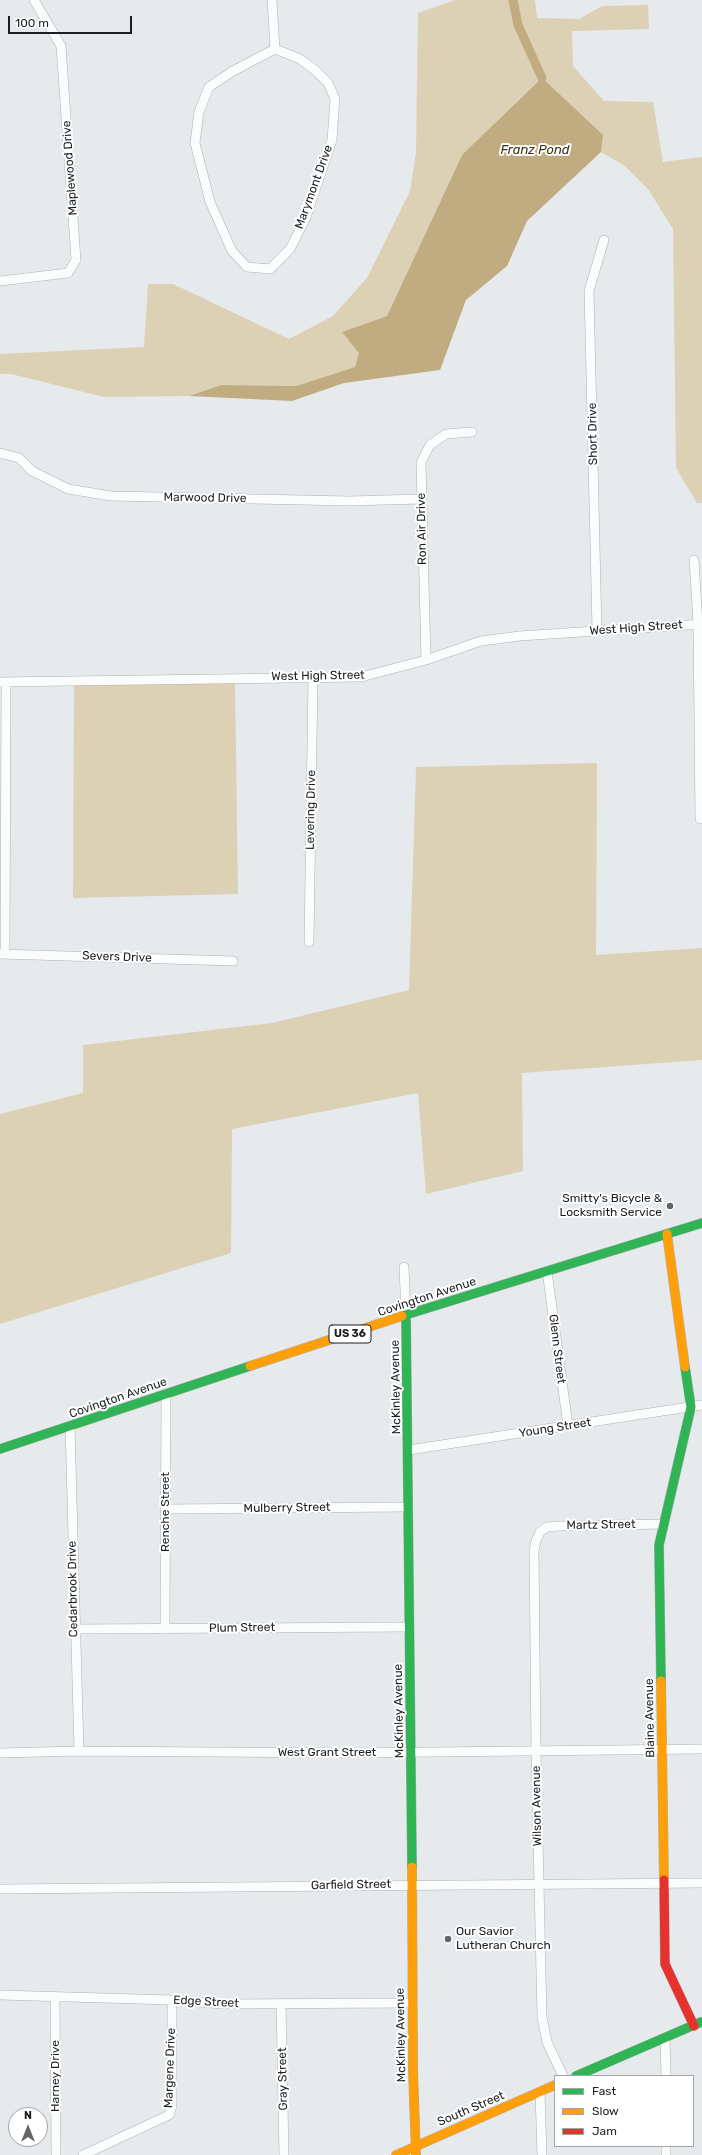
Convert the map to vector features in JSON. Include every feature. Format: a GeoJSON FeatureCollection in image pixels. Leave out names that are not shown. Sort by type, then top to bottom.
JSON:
{"type":"FeatureCollection","features":[{"type":"Feature","properties":{"kind":"street","name":"Maplewood Drive"},"geometry":{"type":"LineString","coordinates":[[0,282],[68,273],[76,260],[61,46],[34,0]]}},
{"type":"Feature","properties":{"kind":"street"},"geometry":{"type":"LineString","coordinates":[[272,0],[275,49]]}},
{"type":"Feature","properties":{"kind":"street","name":"Marymont Drive"},"geometry":{"type":"LineString","coordinates":[[275,49],[300,59],[315,70],[328,83],[335,99],[332,140],[306,218],[290,249],[270,269],[247,267],[232,251],[210,202],[196,143],[199,112],[209,87],[233,71],[275,49]]}},
{"type":"Feature","properties":{"kind":"street","name":"Short Drive"},"geometry":{"type":"LineString","coordinates":[[597,630],[589,290],[604,240]]}},
{"type":"Feature","properties":{"kind":"street","name":"Ron Air Drive"},"geometry":{"type":"LineString","coordinates":[[426,660],[421,462],[430,445],[446,434],[472,432]]}},
{"type":"Feature","properties":{"kind":"street","name":"Marwood Drive"},"geometry":{"type":"LineString","coordinates":[[0,453],[19,458],[32,470],[68,489],[111,496],[349,501],[421,499]]}},
{"type":"Feature","properties":{"kind":"street"},"geometry":{"type":"LineString","coordinates":[[694,560],[700,624],[700,819]]}},
{"type":"Feature","properties":{"kind":"street","name":"West High Street"},"geometry":{"type":"LineString","coordinates":[[3,682],[313,677],[361,678],[426,660],[482,641],[520,636],[700,624]]}},
{"type":"Feature","properties":{"kind":"street","name":"Levering Drive"},"geometry":{"type":"LineString","coordinates":[[309,942],[313,677]]}},
{"type":"Feature","properties":{"kind":"street"},"geometry":{"type":"LineString","coordinates":[[2,954],[3,682]]}},
{"type":"Feature","properties":{"kind":"street","name":"Severs Drive"},"geometry":{"type":"LineString","coordinates":[[2,954],[233,960]]}},
{"type":"Feature","properties":{"kind":"street","name":"Covington Avenue"},"geometry":{"type":"LineString","coordinates":[[0,1449],[406,1315],[702,1223]]}},
{"type":"Feature","properties":{"kind":"street"},"geometry":{"type":"LineString","coordinates":[[668,1234],[691,1407]]}},
{"type":"Feature","properties":{"kind":"street","name":"McKinley Avenue"},"geometry":{"type":"LineString","coordinates":[[404,1267],[409,1450],[408,1507],[414,1884],[413,2003],[416,2150]]}},
{"type":"Feature","properties":{"kind":"street","name":"Glenn Street"},"geometry":{"type":"LineString","coordinates":[[548,1271],[568,1426]]}},
{"type":"Feature","properties":{"kind":"street","name":"Renche Street"},"geometry":{"type":"LineString","coordinates":[[165,1629],[166,1394]]}},
{"type":"Feature","properties":{"kind":"street","name":"Young Street"},"geometry":{"type":"LineString","coordinates":[[409,1450],[702,1405]]}},
{"type":"Feature","properties":{"kind":"street","name":"Blaine Avenue"},"geometry":{"type":"LineString","coordinates":[[691,1407],[659,1545],[665,1964],[698,2024]]}},
{"type":"Feature","properties":{"kind":"street","name":"Cedarbrook Drive"},"geometry":{"type":"LineString","coordinates":[[70,1427],[74,1629],[79,1751]]}},
{"type":"Feature","properties":{"kind":"street","name":"Mulberry Street"},"geometry":{"type":"LineString","coordinates":[[166,1509],[408,1507]]}},
{"type":"Feature","properties":{"kind":"street","name":"Martz Street"},"geometry":{"type":"LineString","coordinates":[[540,1532],[547,1528],[558,1526],[663,1524]]}},
{"type":"Feature","properties":{"kind":"street","name":"Wilson Avenue"},"geometry":{"type":"LineString","coordinates":[[540,1532],[534,1552],[536,1750],[543,2027],[547,2042],[563,2075]]}},
{"type":"Feature","properties":{"kind":"street","name":"Plum Street"},"geometry":{"type":"LineString","coordinates":[[74,1629],[410,1627]]}},
{"type":"Feature","properties":{"kind":"street","name":"West Grant Street"},"geometry":{"type":"LineString","coordinates":[[0,1753],[79,1751],[412,1752],[702,1749]]}},
{"type":"Feature","properties":{"kind":"street","name":"Garfield Street"},"geometry":{"type":"LineString","coordinates":[[0,1889],[414,1884],[702,1883]]}},
{"type":"Feature","properties":{"kind":"street","name":"Edge Street"},"geometry":{"type":"LineString","coordinates":[[0,1995],[172,2000],[223,2004],[413,2003]]}},
{"type":"Feature","properties":{"kind":"street","name":"Harney Drive"},"geometry":{"type":"LineString","coordinates":[[55,1997],[56,2155]]}},
{"type":"Feature","properties":{"kind":"street","name":"Margene Drive"},"geometry":{"type":"LineString","coordinates":[[83,2155],[169,2114],[172,2106],[172,2000]]}},
{"type":"Feature","properties":{"kind":"street","name":"Gray Street"},"geometry":{"type":"LineString","coordinates":[[281,2003],[284,2155]]}},
{"type":"Feature","properties":{"kind":"street"},"geometry":{"type":"LineString","coordinates":[[578,2075],[698,2024]]}},
{"type":"Feature","properties":{"kind":"street"},"geometry":{"type":"LineString","coordinates":[[666,2038],[666,2075]]}},
{"type":"Feature","properties":{"kind":"street","name":"South Street"},"geometry":{"type":"LineString","coordinates":[[396,2155],[416,2150],[554,2085]]}},
{"type":"Feature","properties":{"kind":"street"},"geometry":{"type":"LineString","coordinates":[[540,2092],[542,2155]]}},
{"type":"Feature","properties":{"kind":"shaded area"},"geometry":{"type":"Polygon","coordinates":[[[455,0],[535,0],[537,18],[579,19],[602,6],[648,5],[649,29],[572,31],[573,66],[604,101],[653,102],[663,162],[702,157],[702,503],[697,503],[676,468],[673,229],[648,189],[625,166],[601,152],[603,135],[462,155],[387,316],[342,332],[360,353],[355,367],[296,386],[221,385],[189,396],[104,397],[11,374],[0,374],[0,354],[144,347],[148,284],[173,284],[289,339],[333,316],[367,278],[410,191],[416,153],[418,13],[455,0]]]}},
{"type":"Feature","properties":{"kind":"shaded area"},"geometry":{"type":"Polygon","coordinates":[[[235,678],[238,894],[73,898],[74,681],[235,678]]]}},
{"type":"Feature","properties":{"kind":"shaded area"},"geometry":{"type":"Polygon","coordinates":[[[597,763],[596,955],[702,948],[702,1060],[522,1073],[523,1171],[426,1194],[418,1093],[232,1129],[231,1253],[0,1324],[0,1114],[83,1093],[83,1045],[272,1023],[409,990],[416,767],[597,763]]]}},
{"type":"Feature","properties":{"kind":"water","name":"Franz Pond"},"geometry":{"type":"Polygon","coordinates":[[[542,78],[603,135],[601,152],[527,221],[507,266],[466,300],[440,370],[344,383],[292,401],[189,396],[221,385],[296,386],[355,367],[359,353],[342,332],[387,316],[462,155],[542,78]]]}},
{"type":"Feature","properties":{"kind":"waterway"},"geometry":{"type":"LineString","coordinates":[[513,0],[518,25],[542,78]]}},
{"type":"Feature","properties":{"kind":"traffic: fast"},"geometry":{"type":"LineString","coordinates":[[402,1316],[702,1223]]}},
{"type":"Feature","properties":{"kind":"traffic: fast"},"geometry":{"type":"LineString","coordinates":[[406,1315],[412,1867]]}},
{"type":"Feature","properties":{"kind":"traffic: fast"},"geometry":{"type":"LineString","coordinates":[[0,1449],[250,1366]]}},
{"type":"Feature","properties":{"kind":"traffic: fast"},"geometry":{"type":"LineString","coordinates":[[661,1681],[659,1545],[691,1407],[685,1367]]}},
{"type":"Feature","properties":{"kind":"traffic: fast"},"geometry":{"type":"LineString","coordinates":[[578,2075],[701,2022]]}},
{"type":"Feature","properties":{"kind":"traffic: slow"},"geometry":{"type":"LineString","coordinates":[[667,1234],[685,1367]]}},
{"type":"Feature","properties":{"kind":"traffic: slow"},"geometry":{"type":"LineString","coordinates":[[250,1366],[402,1316]]}},
{"type":"Feature","properties":{"kind":"traffic: slow"},"geometry":{"type":"LineString","coordinates":[[661,1681],[664,1880]]}},
{"type":"Feature","properties":{"kind":"traffic: slow"},"geometry":{"type":"LineString","coordinates":[[412,1867],[413,2070],[416,2155]]}},
{"type":"Feature","properties":{"kind":"traffic: slow"},"geometry":{"type":"LineString","coordinates":[[396,2155],[554,2085]]}},
{"type":"Feature","properties":{"kind":"traffic: jam"},"geometry":{"type":"LineString","coordinates":[[664,1880],[665,1964],[694,2026]]}},
{"type":"Feature","properties":{"kind":"place","name":"Smitty's Bicycle & Locksmith Service"},"geometry":{"type":"Point","coordinates":[670,1206]}},
{"type":"Feature","properties":{"kind":"place","name":"Our Savior Lutheran Church"},"geometry":{"type":"Point","coordinates":[448,1939]}}]}
